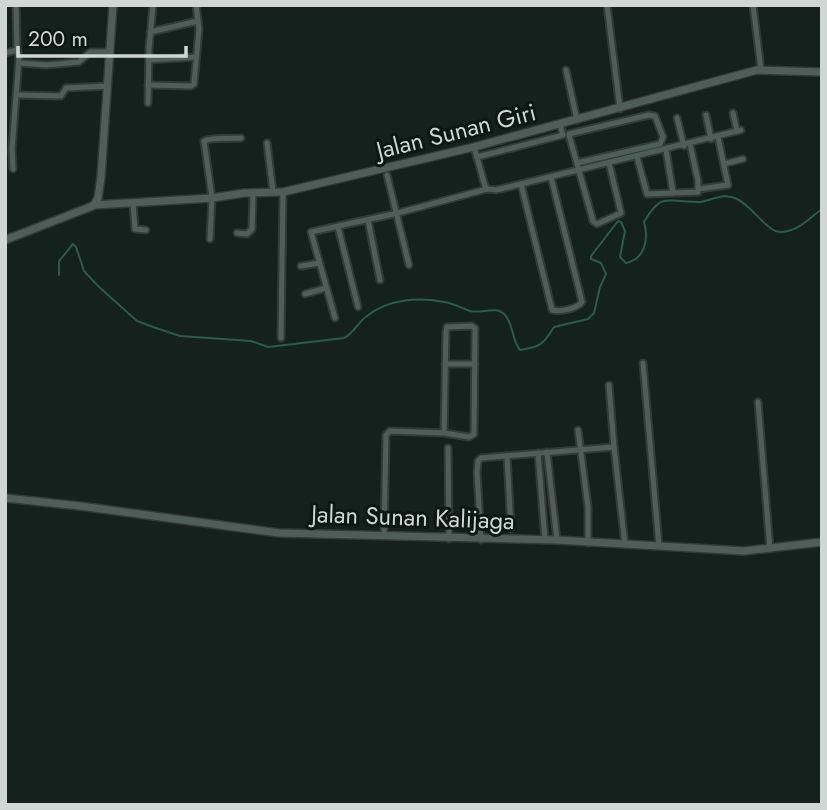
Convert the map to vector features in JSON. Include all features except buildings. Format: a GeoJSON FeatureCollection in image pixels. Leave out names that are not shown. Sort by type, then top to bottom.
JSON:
{"type":"FeatureCollection","features":[{"type":"Feature","properties":{"kind":"street"},"geometry":{"type":"LineString","coordinates":[[13,169],[19,63],[16,5]]}},
{"type":"Feature","properties":{"kind":"street"},"geometry":{"type":"LineString","coordinates":[[94,205],[102,177],[113,5]]}},
{"type":"Feature","properties":{"kind":"street"},"geometry":{"type":"LineString","coordinates":[[148,103],[153,5]]}},
{"type":"Feature","properties":{"kind":"street"},"geometry":{"type":"LineString","coordinates":[[148,85],[193,85],[198,21],[196,5]]}},
{"type":"Feature","properties":{"kind":"street"},"geometry":{"type":"LineString","coordinates":[[607,5],[620,109]]}},
{"type":"Feature","properties":{"kind":"street"},"geometry":{"type":"LineString","coordinates":[[753,5],[761,70]]}},
{"type":"Feature","properties":{"kind":"street"},"geometry":{"type":"LineString","coordinates":[[150,32],[198,21]]}},
{"type":"Feature","properties":{"kind":"street"},"geometry":{"type":"LineString","coordinates":[[5,52],[17,50]]}},
{"type":"Feature","properties":{"kind":"street"},"geometry":{"type":"LineString","coordinates":[[19,63],[47,65],[79,62],[90,52],[109,52]]}},
{"type":"Feature","properties":{"kind":"street"},"geometry":{"type":"LineString","coordinates":[[149,60],[196,57]]}},
{"type":"Feature","properties":{"kind":"street"},"geometry":{"type":"LineString","coordinates":[[566,70],[577,120]]}},
{"type":"Feature","properties":{"kind":"street","name":"Jalan Sunan Giri"},"geometry":{"type":"LineString","coordinates":[[5,240],[94,205],[212,198],[244,192],[283,192],[474,147],[761,70],[822,72]]}},
{"type":"Feature","properties":{"kind":"street"},"geometry":{"type":"LineString","coordinates":[[18,95],[61,96],[66,88],[108,86]]}},
{"type":"Feature","properties":{"kind":"street"},"geometry":{"type":"LineString","coordinates":[[335,318],[311,232],[398,214],[487,189],[496,190],[715,138],[739,130],[733,113]]}},
{"type":"Feature","properties":{"kind":"street"},"geometry":{"type":"LineString","coordinates":[[5,115],[15,116]]}},
{"type":"Feature","properties":{"kind":"street"},"geometry":{"type":"LineString","coordinates":[[577,163],[660,144],[663,140],[657,119],[649,115],[570,134],[577,163],[593,221],[600,224],[621,213],[609,163]]}},
{"type":"Feature","properties":{"kind":"street"},"geometry":{"type":"LineString","coordinates":[[637,157],[647,194],[698,192],[699,189],[726,187],[728,181],[724,164],[706,115]]}},
{"type":"Feature","properties":{"kind":"street"},"geometry":{"type":"LineString","coordinates":[[677,118],[699,189]]}},
{"type":"Feature","properties":{"kind":"street"},"geometry":{"type":"LineString","coordinates":[[477,157],[563,135],[560,125]]}},
{"type":"Feature","properties":{"kind":"street"},"geometry":{"type":"LineString","coordinates":[[210,239],[212,198],[204,141],[242,138]]}},
{"type":"Feature","properties":{"kind":"street"},"geometry":{"type":"LineString","coordinates":[[267,143],[273,192]]}},
{"type":"Feature","properties":{"kind":"street"},"geometry":{"type":"LineString","coordinates":[[474,147],[487,189]]}},
{"type":"Feature","properties":{"kind":"street"},"geometry":{"type":"LineString","coordinates":[[666,150],[673,193]]}},
{"type":"Feature","properties":{"kind":"street"},"geometry":{"type":"LineString","coordinates":[[724,164],[743,159]]}},
{"type":"Feature","properties":{"kind":"street"},"geometry":{"type":"LineString","coordinates":[[387,175],[409,265]]}},
{"type":"Feature","properties":{"kind":"street"},"geometry":{"type":"LineString","coordinates":[[521,184],[552,310],[579,306],[582,304],[580,293],[551,177]]}},
{"type":"Feature","properties":{"kind":"street"},"geometry":{"type":"LineString","coordinates":[[281,338],[283,192]]}},
{"type":"Feature","properties":{"kind":"street"},"geometry":{"type":"LineString","coordinates":[[237,233],[247,233],[252,229],[253,194]]}},
{"type":"Feature","properties":{"kind":"street"},"geometry":{"type":"LineString","coordinates":[[133,203],[135,229],[146,230]]}},
{"type":"Feature","properties":{"kind":"street"},"geometry":{"type":"LineString","coordinates":[[368,220],[380,280]]}},
{"type":"Feature","properties":{"kind":"street"},"geometry":{"type":"LineString","coordinates":[[338,227],[358,307]]}},
{"type":"Feature","properties":{"kind":"street"},"geometry":{"type":"LineString","coordinates":[[301,266],[319,263]]}},
{"type":"Feature","properties":{"kind":"street"},"geometry":{"type":"LineString","coordinates":[[305,294],[326,288]]}},
{"type":"Feature","properties":{"kind":"street"},"geometry":{"type":"LineString","coordinates":[[384,536],[386,435],[390,431],[469,437],[474,434],[475,328],[472,326],[447,327],[444,433]]}},
{"type":"Feature","properties":{"kind":"street"},"geometry":{"type":"LineString","coordinates":[[643,363],[659,546]]}},
{"type":"Feature","properties":{"kind":"street"},"geometry":{"type":"LineString","coordinates":[[445,365],[475,364]]}},
{"type":"Feature","properties":{"kind":"street"},"geometry":{"type":"LineString","coordinates":[[610,385],[625,545]]}},
{"type":"Feature","properties":{"kind":"street"},"geometry":{"type":"LineString","coordinates":[[758,402],[770,549]]}},
{"type":"Feature","properties":{"kind":"street"},"geometry":{"type":"LineString","coordinates":[[578,430],[588,507],[588,543]]}},
{"type":"Feature","properties":{"kind":"street"},"geometry":{"type":"LineString","coordinates":[[481,540],[478,461],[489,457],[614,447]]}},
{"type":"Feature","properties":{"kind":"street"},"geometry":{"type":"LineString","coordinates":[[448,448],[449,539]]}},
{"type":"Feature","properties":{"kind":"street"},"geometry":{"type":"LineString","coordinates":[[538,453],[545,540]]}},
{"type":"Feature","properties":{"kind":"street"},"geometry":{"type":"LineString","coordinates":[[547,453],[557,540]]}},
{"type":"Feature","properties":{"kind":"street"},"geometry":{"type":"LineString","coordinates":[[507,456],[511,529]]}},
{"type":"Feature","properties":{"kind":"street"},"geometry":{"type":"LineString","coordinates":[[540,480],[550,480]]}},
{"type":"Feature","properties":{"kind":"street","name":"Jalan Sunan Kalijaga"},"geometry":{"type":"LineString","coordinates":[[5,498],[279,533],[557,540],[744,551],[822,542]]}},
{"type":"Feature","properties":{"kind":"street"},"geometry":{"type":"LineString","coordinates":[[542,506],[553,505]]}},
{"type":"Feature","properties":{"kind":"waterway"},"geometry":{"type":"LineString","coordinates":[[59,275],[59,261],[73,244],[84,271],[137,321],[180,336],[251,341],[268,347],[344,338],[375,310],[394,303],[424,300],[447,303],[470,311],[502,312],[508,319],[520,350],[540,344],[554,327],[588,319],[594,313],[606,274],[601,263],[591,259],[591,256],[618,221],[625,231],[620,257],[626,263],[641,253],[646,241],[644,222],[661,202],[700,202],[723,196],[732,197],[743,202],[769,227],[779,232],[797,228],[822,209]]}}]}
